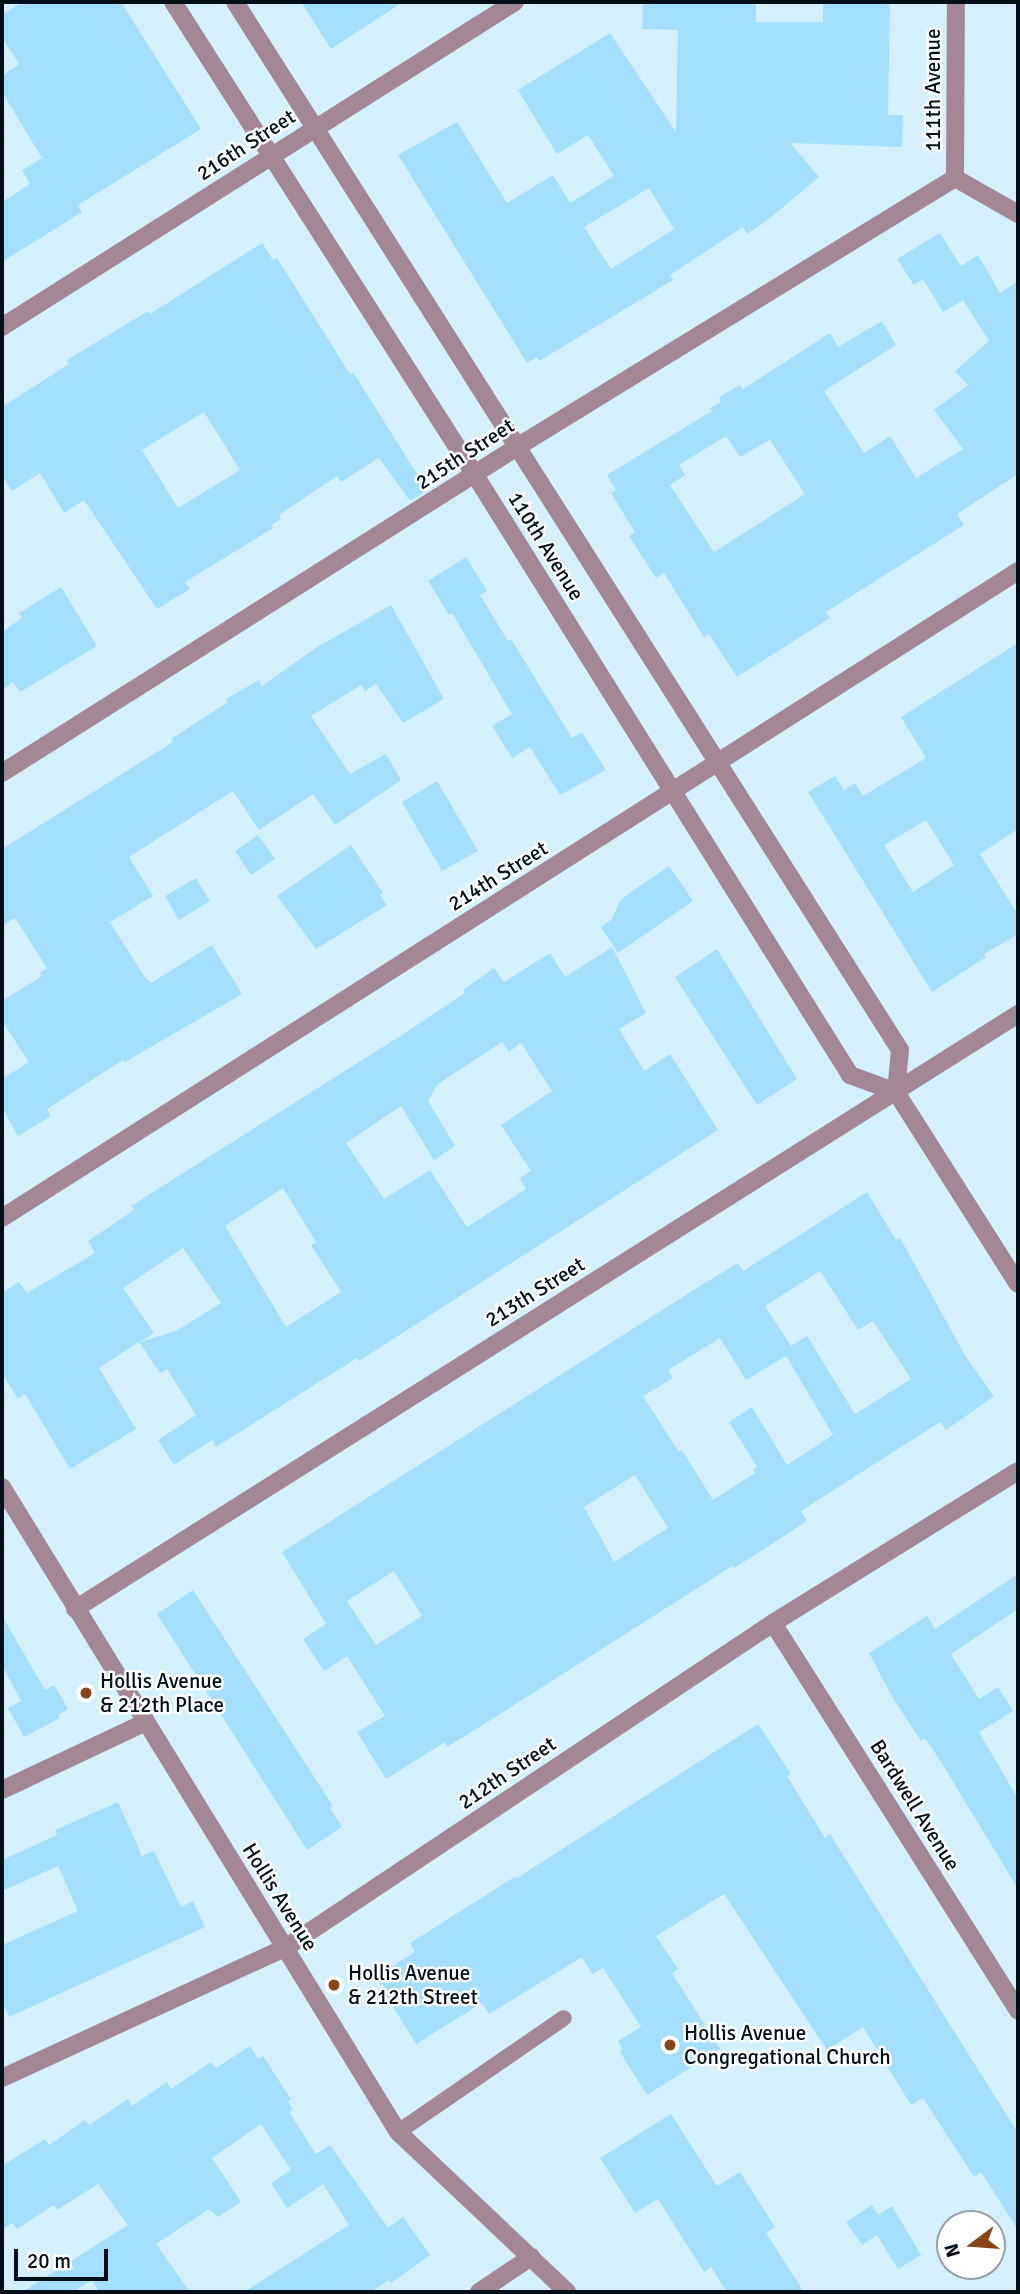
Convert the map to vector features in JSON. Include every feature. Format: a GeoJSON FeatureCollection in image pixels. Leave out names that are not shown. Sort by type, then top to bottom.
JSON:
{"type":"FeatureCollection","features":[{"type":"Feature","properties":{"kind":"street","name":"110th Avenue"},"geometry":{"type":"LineString","coordinates":[[173,2],[475,475],[850,1075],[897,1092],[900,1050],[235,2]]}},
{"type":"Feature","properties":{"kind":"street","name":"216th Street"},"geometry":{"type":"LineString","coordinates":[[2,327],[515,2]]}},
{"type":"Feature","properties":{"kind":"street","name":"111th Avenue"},"geometry":{"type":"LineString","coordinates":[[955,178],[956,2]]}},
{"type":"Feature","properties":{"kind":"street"},"geometry":{"type":"LineString","coordinates":[[955,178],[1018,214]]}},
{"type":"Feature","properties":{"kind":"street","name":"215th Street"},"geometry":{"type":"LineString","coordinates":[[2,773],[517,447],[955,178]]}},
{"type":"Feature","properties":{"kind":"street","name":"214th Street"},"geometry":{"type":"LineString","coordinates":[[2,1218],[1018,571]]}},
{"type":"Feature","properties":{"kind":"street","name":"213th Street"},"geometry":{"type":"LineString","coordinates":[[75,1609],[1018,1014]]}},
{"type":"Feature","properties":{"kind":"street"},"geometry":{"type":"LineString","coordinates":[[897,1092],[1018,1284]]}},
{"type":"Feature","properties":{"kind":"street","name":"212th Street"},"geometry":{"type":"LineString","coordinates":[[2,2078],[285,1948],[774,1623],[1018,1471]]}},
{"type":"Feature","properties":{"kind":"street","name":"Hollis Avenue"},"geometry":{"type":"LineString","coordinates":[[2,1487],[398,2132],[567,2292]]}},
{"type":"Feature","properties":{"kind":"street","name":"Bardwell Avenue"},"geometry":{"type":"LineString","coordinates":[[774,1623],[1018,2011]]}},
{"type":"Feature","properties":{"kind":"street"},"geometry":{"type":"LineString","coordinates":[[2,1790],[146,1722]]}},
{"type":"Feature","properties":{"kind":"street"},"geometry":{"type":"LineString","coordinates":[[479,2292],[531,2257]]}},
{"type":"Feature","properties":{"kind":"lane"},"geometry":{"type":"LineString","coordinates":[[398,2132],[564,2018]]}},
{"type":"Feature","properties":{"kind":"building"},"geometry":{"type":"Polygon","coordinates":[[[22,2],[121,2],[201,129],[78,205],[82,212],[2,262],[2,202],[30,184],[22,170],[42,158],[2,92],[2,76],[19,64],[2,37],[2,15],[22,2]]]}},
{"type":"Feature","properties":{"kind":"building"},"geometry":{"type":"Polygon","coordinates":[[[301,2],[403,2],[331,49],[301,2]]]}},
{"type":"Feature","properties":{"kind":"building"},"geometry":{"type":"Polygon","coordinates":[[[643,2],[756,2],[756,22],[823,22],[823,2],[890,2],[888,115],[903,115],[902,147],[790,143],[819,177],[769,219],[747,234],[743,227],[670,275],[673,280],[539,361],[537,357],[527,363],[398,155],[457,122],[507,203],[553,175],[570,203],[614,176],[588,135],[557,154],[518,90],[610,33],[676,132],[678,30],[642,29],[643,2]],[[649,188],[584,227],[611,269],[674,229],[649,188]]]}},
{"type":"Feature","properties":{"kind":"building"},"geometry":{"type":"Polygon","coordinates":[[[940,233],[961,266],[978,255],[1000,293],[1018,281],[1018,474],[957,514],[964,525],[826,612],[830,618],[737,677],[709,634],[704,637],[664,573],[656,578],[629,536],[635,532],[611,493],[616,490],[607,475],[712,411],[710,408],[721,402],[719,397],[740,385],[743,389],[830,333],[838,347],[882,321],[896,345],[824,391],[864,453],[890,436],[916,478],[963,449],[934,410],[968,385],[955,371],[989,341],[963,300],[943,312],[923,279],[914,285],[897,259],[940,233]],[[726,436],[679,465],[685,475],[670,485],[714,552],[805,494],[770,440],[740,457],[726,436]]]}},
{"type":"Feature","properties":{"kind":"building"},"geometry":{"type":"Polygon","coordinates":[[[262,243],[273,260],[277,258],[427,490],[410,501],[379,458],[341,482],[337,476],[279,515],[281,519],[271,525],[273,528],[185,582],[190,589],[157,609],[84,500],[64,513],[40,473],[12,491],[2,475],[2,407],[69,364],[67,360],[148,311],[150,314],[262,243]],[[204,412],[142,450],[178,508],[240,470],[204,412]]]}},
{"type":"Feature","properties":{"kind":"building"},"geometry":{"type":"Polygon","coordinates":[[[466,557],[487,591],[480,595],[508,641],[511,639],[572,738],[582,732],[606,770],[560,795],[530,747],[512,758],[492,726],[512,714],[452,613],[449,615],[428,581],[466,557]]]}},
{"type":"Feature","properties":{"kind":"building"},"geometry":{"type":"Polygon","coordinates":[[[61,587],[97,646],[20,692],[13,682],[2,690],[2,632],[22,618],[19,613],[61,587]]]}},
{"type":"Feature","properties":{"kind":"building"},"geometry":{"type":"Polygon","coordinates":[[[391,605],[444,699],[403,723],[376,684],[365,691],[361,685],[311,716],[350,774],[386,754],[401,780],[335,825],[313,794],[259,830],[233,791],[129,857],[153,896],[110,922],[144,976],[151,983],[212,945],[242,994],[125,1062],[123,1060],[47,1109],[51,1116],[18,1136],[2,1108],[2,1079],[29,1062],[2,1021],[2,1001],[42,976],[40,973],[47,968],[15,918],[2,926],[2,849],[173,742],[171,739],[228,702],[226,699],[259,680],[262,686],[317,647],[391,605]]]}},
{"type":"Feature","properties":{"kind":"building"},"geometry":{"type":"Polygon","coordinates":[[[1018,643],[1018,829],[980,854],[1018,915],[1018,934],[984,954],[986,957],[932,992],[808,792],[835,776],[844,790],[855,783],[863,796],[926,758],[901,717],[1018,643]],[[926,820],[884,845],[913,892],[954,865],[926,820]]]}},
{"type":"Feature","properties":{"kind":"building"},"geometry":{"type":"Polygon","coordinates":[[[437,781],[478,851],[442,871],[402,802],[437,781]]]}},
{"type":"Feature","properties":{"kind":"building"},"geometry":{"type":"Polygon","coordinates":[[[258,835],[275,859],[251,875],[235,851],[258,835]]]}},
{"type":"Feature","properties":{"kind":"building"},"geometry":{"type":"Polygon","coordinates":[[[351,845],[383,893],[380,895],[387,905],[316,949],[277,896],[351,845]]]}},
{"type":"Feature","properties":{"kind":"building"},"geometry":{"type":"Polygon","coordinates":[[[669,866],[693,901],[618,953],[601,927],[612,919],[621,899],[669,866]]]}},
{"type":"Feature","properties":{"kind":"building"},"geometry":{"type":"Polygon","coordinates":[[[196,878],[210,901],[179,920],[165,896],[196,878]]]}},
{"type":"Feature","properties":{"kind":"building"},"geometry":{"type":"Polygon","coordinates":[[[612,947],[646,1013],[619,1029],[644,1071],[670,1054],[718,1130],[359,1361],[357,1358],[216,1447],[212,1440],[174,1465],[158,1440],[196,1415],[167,1369],[160,1373],[139,1342],[99,1368],[136,1429],[70,1469],[25,1394],[18,1399],[2,1373],[2,1293],[19,1282],[27,1293],[95,1253],[88,1241],[134,1210],[131,1206],[405,1033],[465,993],[463,990],[494,968],[504,982],[550,953],[565,977],[612,947]],[[502,1042],[438,1084],[428,1101],[455,1146],[434,1160],[401,1106],[346,1143],[384,1199],[430,1170],[467,1227],[526,1189],[520,1178],[531,1171],[501,1125],[552,1091],[521,1043],[509,1052],[502,1042]],[[283,1188],[225,1226],[286,1327],[341,1292],[311,1245],[316,1242],[283,1188]],[[183,1248],[123,1288],[154,1333],[140,1342],[176,1331],[221,1303],[183,1248]]]}},
{"type":"Feature","properties":{"kind":"building"},"geometry":{"type":"Polygon","coordinates":[[[717,949],[797,1079],[757,1105],[675,977],[717,949]]]}},
{"type":"Feature","properties":{"kind":"building"},"geometry":{"type":"Polygon","coordinates":[[[867,1192],[896,1240],[900,1238],[966,1357],[994,1396],[946,1430],[940,1422],[801,1511],[807,1521],[758,1553],[734,1568],[732,1566],[447,1747],[445,1742],[386,1779],[357,1732],[385,1716],[347,1656],[324,1671],[303,1639],[326,1624],[282,1552],[692,1291],[738,1263],[743,1271],[867,1192]],[[820,1271],[765,1306],[791,1346],[807,1336],[855,1414],[911,1379],[873,1321],[858,1330],[820,1271]],[[720,1338],[668,1370],[673,1378],[643,1396],[679,1452],[682,1450],[713,1500],[755,1473],[753,1470],[757,1467],[729,1422],[752,1407],[787,1465],[833,1435],[786,1356],[746,1380],[720,1338]],[[635,1475],[584,1507],[614,1562],[668,1528],[635,1475]],[[394,1571],[347,1601],[376,1645],[422,1616],[394,1571]]]}},
{"type":"Feature","properties":{"kind":"building"},"geometry":{"type":"Polygon","coordinates":[[[1018,1574],[1018,1609],[951,1654],[979,1699],[998,1687],[1013,1711],[979,1732],[1018,1799],[1018,1889],[938,1757],[925,1739],[921,1741],[894,1700],[869,1653],[927,1616],[935,1629],[1018,1574]]]}},
{"type":"Feature","properties":{"kind":"building"},"geometry":{"type":"Polygon","coordinates":[[[193,1590],[333,1806],[330,1808],[342,1827],[307,1850],[157,1614],[193,1590]]]}},
{"type":"Feature","properties":{"kind":"building"},"geometry":{"type":"Polygon","coordinates":[[[2,1616],[45,1690],[54,1685],[68,1709],[58,1715],[60,1718],[24,1737],[8,1708],[21,1701],[2,1665],[2,1616]]]}},
{"type":"Feature","properties":{"kind":"building"},"geometry":{"type":"Polygon","coordinates":[[[758,1724],[791,1774],[787,1776],[825,1838],[830,1834],[1018,2133],[1018,2230],[981,2172],[974,2177],[923,2098],[911,2105],[863,2027],[827,2050],[724,1894],[656,1936],[678,1969],[672,1973],[720,2049],[647,2095],[620,2052],[623,2050],[618,2041],[641,2027],[603,1968],[592,1974],[582,1957],[489,2014],[482,2003],[416,2044],[375,1977],[415,1952],[410,1943],[516,1876],[517,1878],[758,1724]]]}},
{"type":"Feature","properties":{"kind":"building"},"geometry":{"type":"Polygon","coordinates":[[[118,1802],[142,1856],[154,1851],[181,1907],[193,1901],[205,1927],[9,2017],[2,2001],[2,1945],[78,1911],[58,1866],[2,1891],[2,1860],[57,1835],[55,1830],[118,1802]]]}},
{"type":"Feature","properties":{"kind":"building"},"geometry":{"type":"Polygon","coordinates":[[[250,2046],[258,2059],[263,2056],[291,2099],[288,2102],[293,2110],[289,2112],[316,2154],[330,2145],[388,2228],[403,2217],[430,2255],[391,2283],[389,2280],[371,2292],[244,2292],[349,2225],[323,2184],[287,2208],[271,2183],[291,2170],[261,2124],[212,2158],[241,2202],[218,2217],[209,2209],[156,2244],[190,2292],[99,2292],[92,2280],[73,2292],[22,2292],[128,2225],[98,2184],[57,2210],[54,2205],[17,2229],[12,2223],[2,2230],[2,2166],[45,2139],[49,2145],[85,2120],[89,2125],[128,2099],[132,2106],[167,2082],[171,2089],[211,2062],[216,2068],[250,2046]]]}},
{"type":"Feature","properties":{"kind":"building"},"geometry":{"type":"Polygon","coordinates":[[[671,2114],[717,2186],[740,2172],[775,2227],[766,2233],[804,2292],[727,2292],[711,2267],[704,2272],[658,2199],[635,2213],[600,2158],[671,2114]]]}},
{"type":"Feature","properties":{"kind":"building"},"geometry":{"type":"Polygon","coordinates":[[[872,2205],[878,2215],[892,2206],[921,2255],[898,2269],[877,2235],[862,2245],[846,2222],[872,2205]]]}},
{"type":"Feature","properties":{"kind":"place","name":"Hollis Avenue & 212th Place"},"geometry":{"type":"Point","coordinates":[86,1693]}},
{"type":"Feature","properties":{"kind":"place","name":"Hollis Avenue & 212th Street"},"geometry":{"type":"Point","coordinates":[334,1985]}},
{"type":"Feature","properties":{"kind":"place","name":"Hollis Avenue Congregational Church"},"geometry":{"type":"Point","coordinates":[670,2045]}}]}
